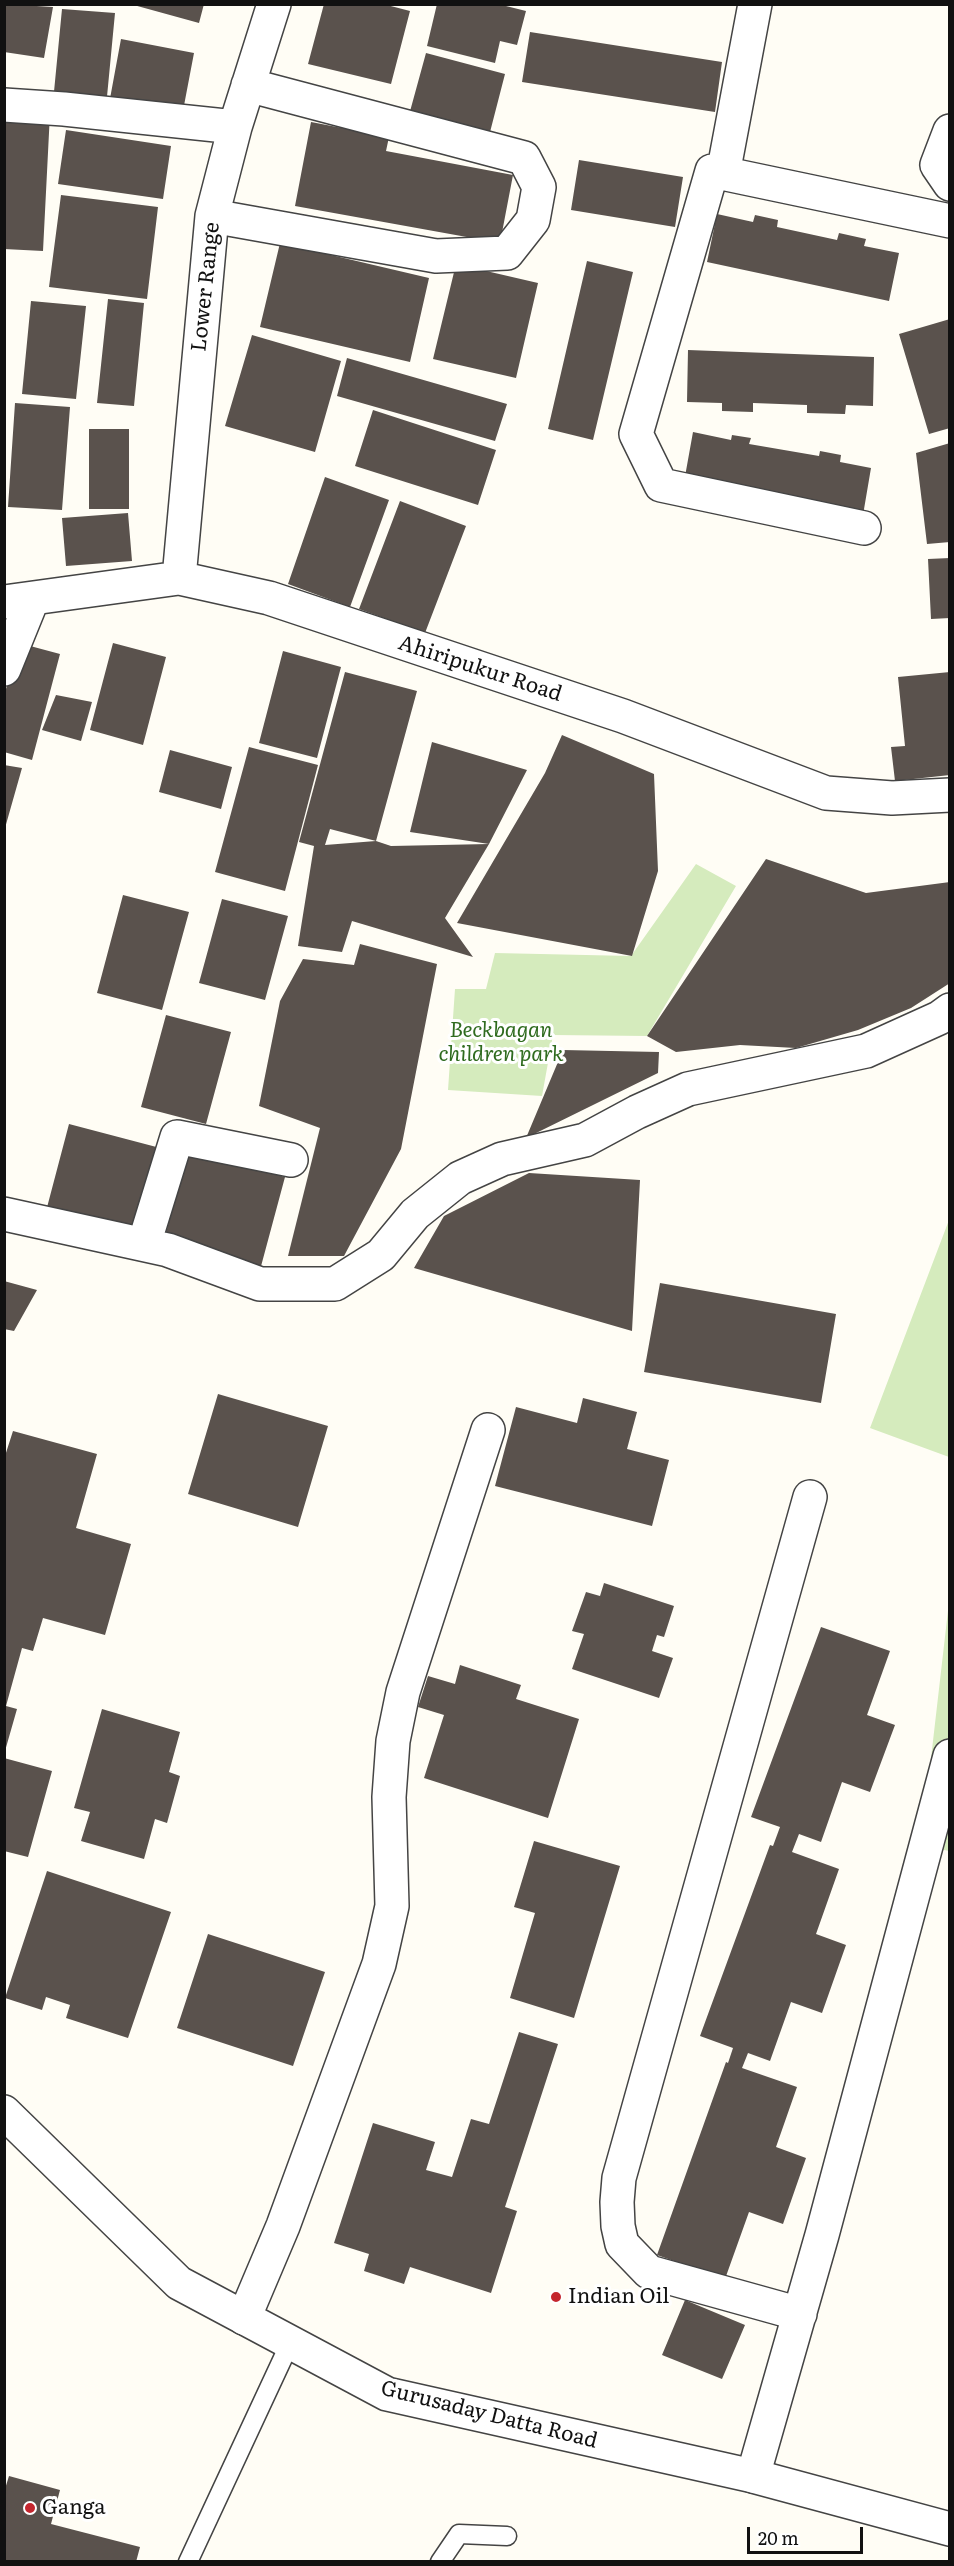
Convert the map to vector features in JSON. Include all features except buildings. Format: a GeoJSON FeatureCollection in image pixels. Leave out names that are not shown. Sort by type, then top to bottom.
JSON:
{"type":"FeatureCollection","features":[{"type":"Feature","properties":{"kind":"street","name":"Lower Range"},"geometry":{"type":"LineString","coordinates":[[178,578],[212,216],[235,127],[274,4]]}},
{"type":"Feature","properties":{"kind":"street"},"geometry":{"type":"LineString","coordinates":[[723,174],[755,4]]}},
{"type":"Feature","properties":{"kind":"street"},"geometry":{"type":"LineString","coordinates":[[212,216],[436,256],[507,253],[533,220],[539,187],[524,158],[248,85]]}},
{"type":"Feature","properties":{"kind":"street"},"geometry":{"type":"LineString","coordinates":[[4,105],[235,127]]}},
{"type":"Feature","properties":{"kind":"street"},"geometry":{"type":"LineString","coordinates":[[950,131],[937,165],[950,184]]}},
{"type":"Feature","properties":{"kind":"street"},"geometry":{"type":"LineString","coordinates":[[864,528],[661,486],[636,434],[712,171],[950,221]]}},
{"type":"Feature","properties":{"kind":"street","name":"Ahiripukur Road"},"geometry":{"type":"LineString","coordinates":[[18,601],[178,578],[269,598],[623,716],[826,793],[892,798],[950,795]]}},
{"type":"Feature","properties":{"kind":"street"},"geometry":{"type":"LineString","coordinates":[[4,669],[18,601]]}},
{"type":"Feature","properties":{"kind":"street"},"geometry":{"type":"LineString","coordinates":[[4,1214],[144,1244],[260,1284],[336,1284],[381,1255],[415,1214],[460,1178],[502,1159],[585,1140],[637,1112],[688,1089],[866,1051],[939,1018],[950,1010]]}},
{"type":"Feature","properties":{"kind":"street"},"geometry":{"type":"LineString","coordinates":[[144,1244],[177,1137],[291,1160]]}},
{"type":"Feature","properties":{"kind":"street"},"geometry":{"type":"LineString","coordinates":[[244,2318],[283,2226],[379,1964],[392,1906],[389,1797],[397,1722],[403,1692],[488,1430]]}},
{"type":"Feature","properties":{"kind":"street"},"geometry":{"type":"LineString","coordinates":[[800,2314],[649,2272],[622,2244],[618,2226],[617,2202],[622,2166],[810,1497]]}},
{"type":"Feature","properties":{"kind":"street"},"geometry":{"type":"LineString","coordinates":[[753,2476],[800,2314],[950,1756]]}},
{"type":"Feature","properties":{"kind":"street","name":"Gurusaday Datta Road"},"geometry":{"type":"LineString","coordinates":[[4,2112],[179,2283],[387,2394],[753,2476],[950,2529]]}},
{"type":"Feature","properties":{"kind":"lane"},"geometry":{"type":"LineString","coordinates":[[188,2562],[291,2343]]}},
{"type":"Feature","properties":{"kind":"lane"},"geometry":{"type":"LineString","coordinates":[[440,2562],[459,2534],[507,2536]]}},
{"type":"Feature","properties":{"kind":"green space","name":"Beckbagan children park"},"geometry":{"type":"Polygon","coordinates":[[[696,864],[736,886],[647,1036],[553,1035],[542,1096],[448,1090],[455,989],[486,989],[495,953],[631,956],[696,864]]]}},
{"type":"Feature","properties":{"kind":"green space"},"geometry":{"type":"Polygon","coordinates":[[[949,1220],[949,1457],[870,1428],[949,1220]]]}},
{"type":"Feature","properties":{"kind":"green space"},"geometry":{"type":"Polygon","coordinates":[[[949,1602],[949,1851],[921,1845],[949,1602]]]}},
{"type":"Feature","properties":{"kind":"place","name":"Indian Oil"},"geometry":{"type":"Point","coordinates":[556,2297]}},
{"type":"Feature","properties":{"kind":"place","name":"Ganga"},"geometry":{"type":"Point","coordinates":[30,2508]}}]}
